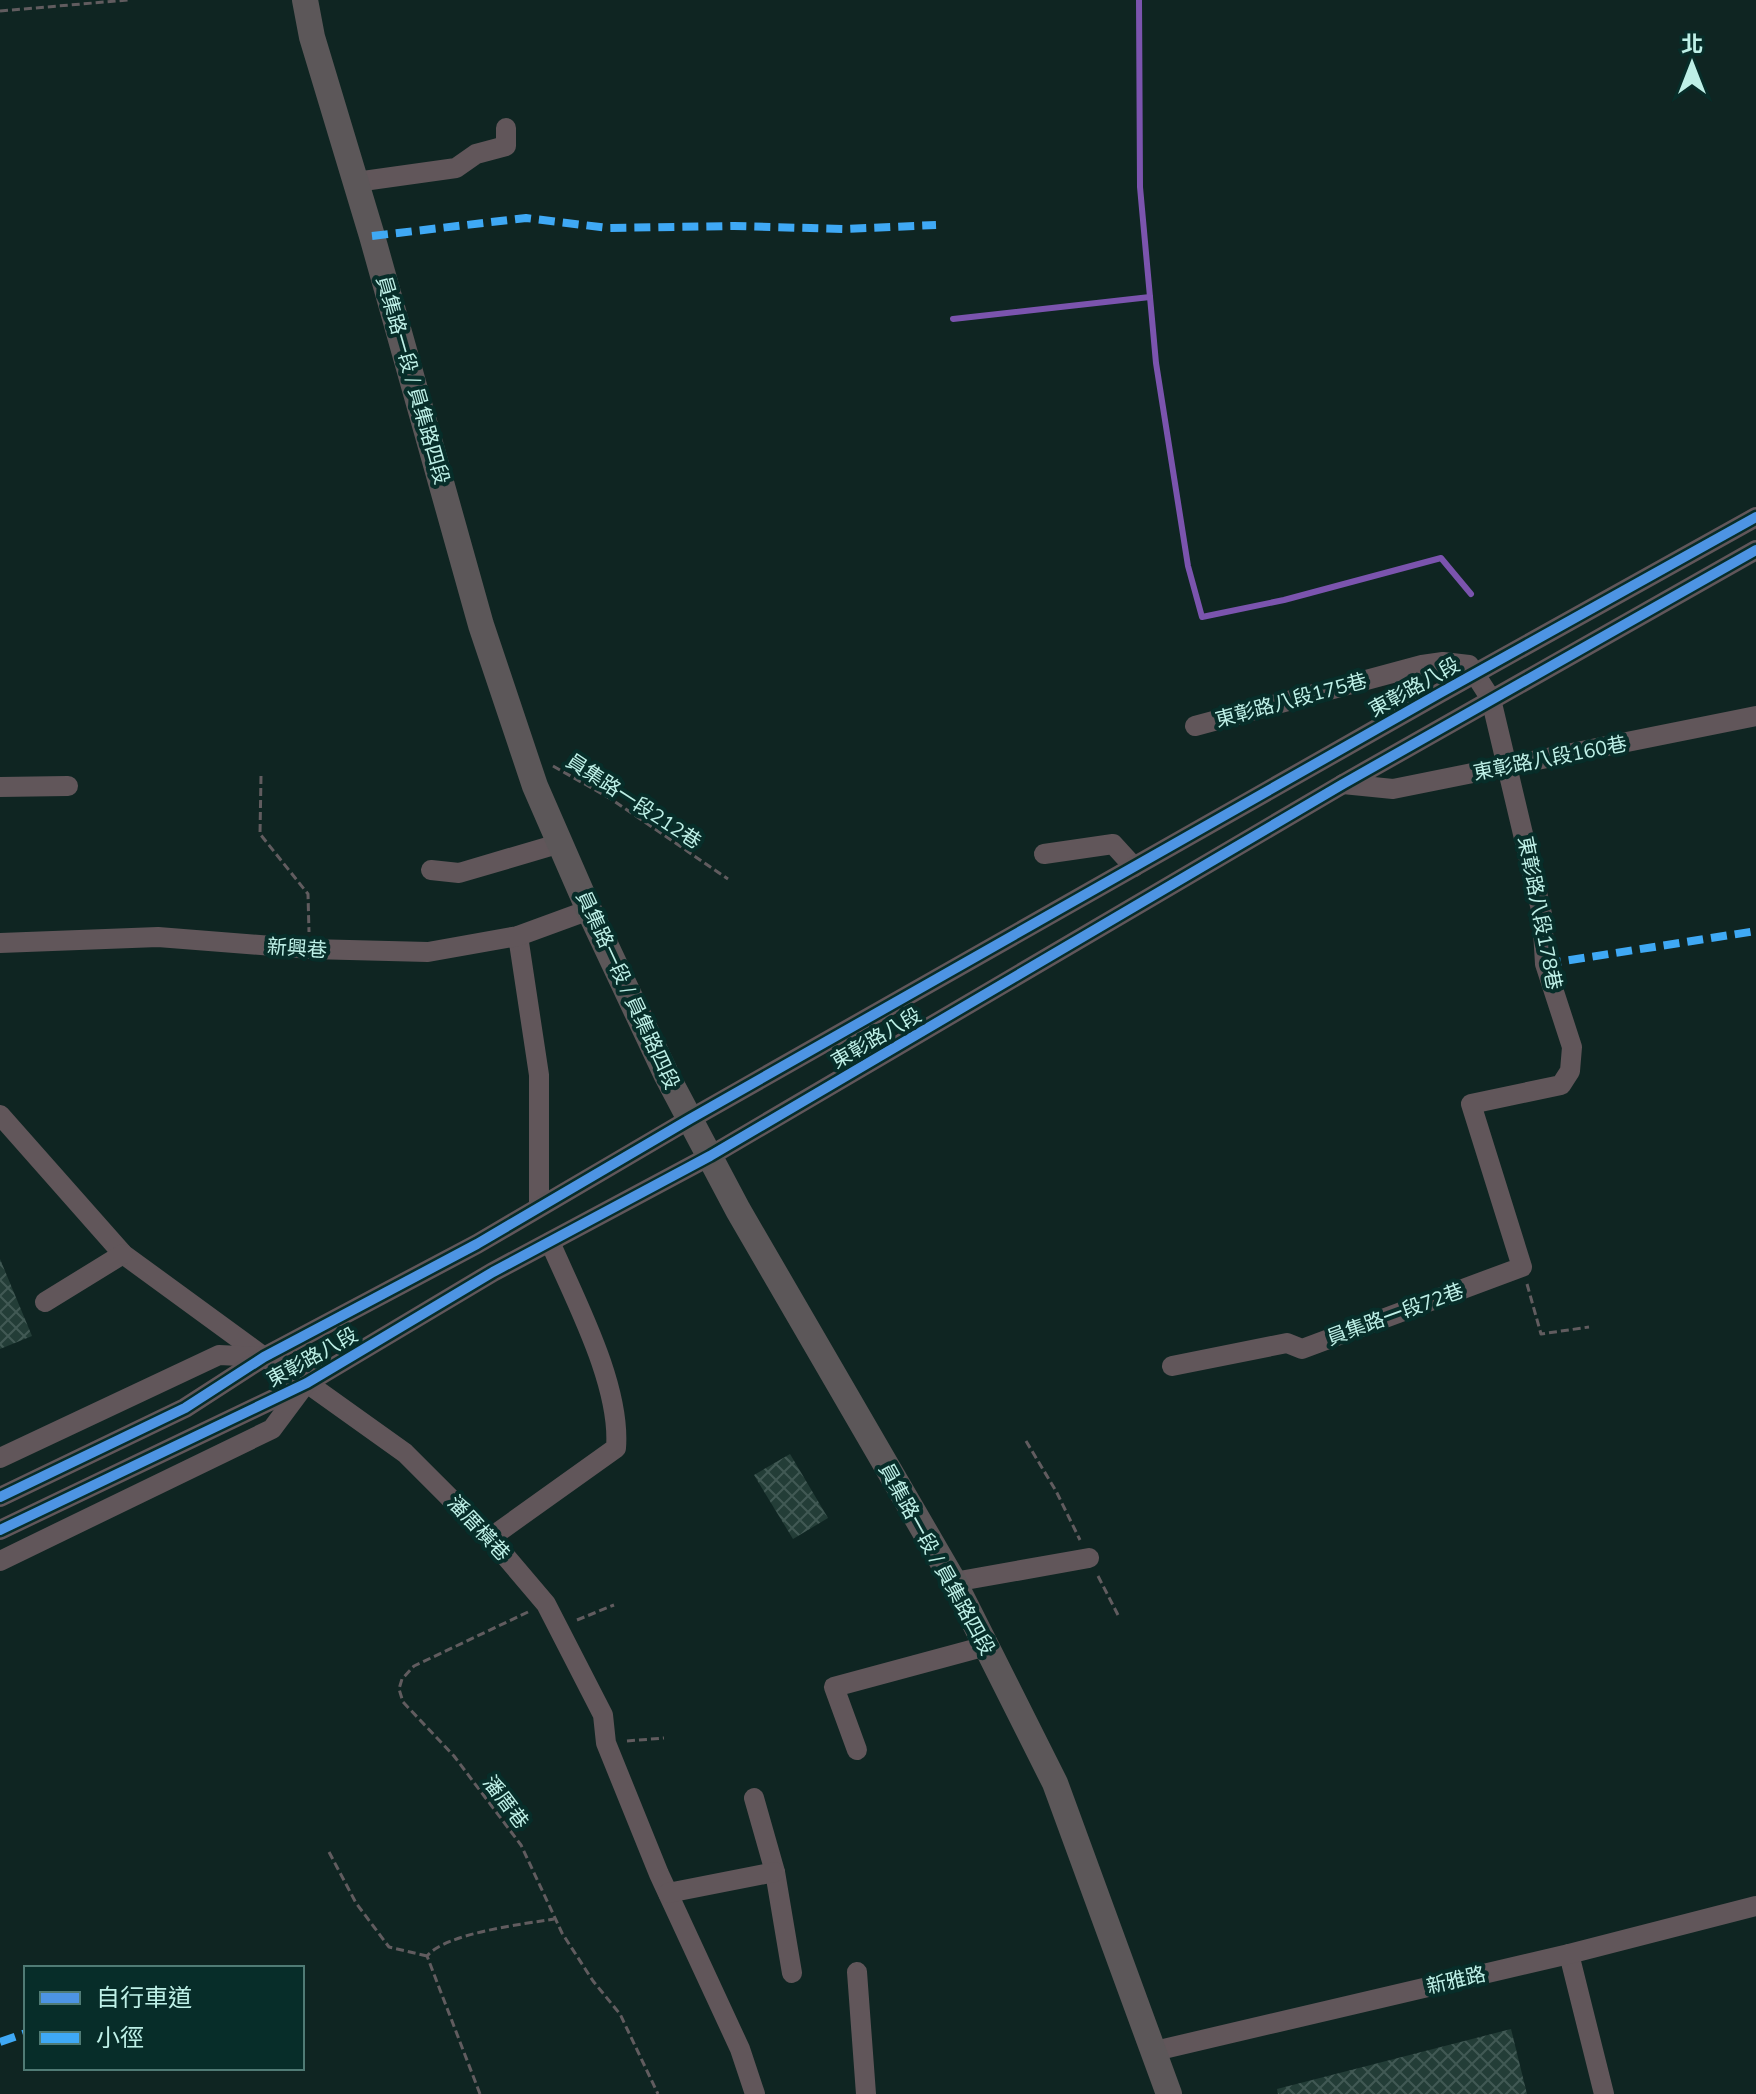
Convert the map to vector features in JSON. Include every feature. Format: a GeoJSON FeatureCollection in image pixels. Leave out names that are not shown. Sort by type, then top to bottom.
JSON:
{"type":"FeatureCollection","features":[{"type":"Feature","properties":{"kind":"main road","name":"員集路一段 / 員集路四段"},"geometry":{"type":"LineString","coordinates":[[305,0],[312,37],[481,625],[535,786],[589,910],[690,1119],[882,1461],[954,1582],[1055,1783],[1169,2094]]}},
{"type":"Feature","properties":{"kind":"street"},"geometry":{"type":"LineString","coordinates":[[356,182],[461,166],[476,154],[506,146],[506,128]]}},
{"type":"Feature","properties":{"kind":"street","name":"東彰路八段"},"geometry":{"type":"LineString","coordinates":[[0,1497],[185,1408],[264,1357],[477,1244],[690,1119],[1756,517]]}},
{"type":"Feature","properties":{"kind":"street","name":"東彰路八段"},"geometry":{"type":"LineString","coordinates":[[0,1530],[307,1383],[493,1272],[710,1156],[1343,784],[1756,550]]}},
{"type":"Feature","properties":{"kind":"street","name":"東彰路八段175巷"},"geometry":{"type":"LineString","coordinates":[[1195,726],[1422,665],[1443,662],[1469,665],[1476,673]]}},
{"type":"Feature","properties":{"kind":"street","name":"東彰路八段178巷"},"geometry":{"type":"LineString","coordinates":[[1476,673],[1491,699],[1542,914],[1545,964],[1572,1047],[1570,1071],[1561,1085],[1471,1104],[1522,1267]]}},
{"type":"Feature","properties":{"kind":"street","name":"東彰路八段160巷"},"geometry":{"type":"LineString","coordinates":[[1343,784],[1393,789],[1756,716]]}},
{"type":"Feature","properties":{"kind":"street"},"geometry":{"type":"LineString","coordinates":[[0,787],[68,786]]}},
{"type":"Feature","properties":{"kind":"street"},"geometry":{"type":"LineString","coordinates":[[431,870],[459,873],[561,843]]}},
{"type":"Feature","properties":{"kind":"street"},"geometry":{"type":"LineString","coordinates":[[1044,854],[1113,844],[1134,867]]}},
{"type":"Feature","properties":{"kind":"street","name":"新興巷"},"geometry":{"type":"LineString","coordinates":[[0,943],[158,937],[310,949],[428,952],[518,936],[589,910]]}},
{"type":"Feature","properties":{"kind":"street"},"geometry":{"type":"LineString","coordinates":[[518,936],[539,1075],[539,1205]]}},
{"type":"Feature","properties":{"kind":"street","name":"潘厝橫巷"},"geometry":{"type":"LineString","coordinates":[[0,1115],[123,1254],[264,1357],[307,1383],[405,1453],[490,1538],[546,1604],[603,1715],[606,1743],[668,1893],[740,2049],[755,2094]]}},
{"type":"Feature","properties":{"kind":"street"},"geometry":{"type":"LineString","coordinates":[[490,1538],[616,1448],[613,1401],[586,1325],[550,1242]]}},
{"type":"Feature","properties":{"kind":"street"},"geometry":{"type":"LineString","coordinates":[[45,1302],[123,1254]]}},
{"type":"Feature","properties":{"kind":"street","name":"員集路一段72巷"},"geometry":{"type":"LineString","coordinates":[[1172,1366],[1287,1343],[1302,1349],[1522,1267]]}},
{"type":"Feature","properties":{"kind":"street"},"geometry":{"type":"LineString","coordinates":[[0,1458],[219,1355],[264,1357]]}},
{"type":"Feature","properties":{"kind":"street"},"geometry":{"type":"LineString","coordinates":[[0,1561],[272,1429],[307,1383]]}},
{"type":"Feature","properties":{"kind":"street"},"geometry":{"type":"LineString","coordinates":[[954,1582],[1089,1558]]}},
{"type":"Feature","properties":{"kind":"street"},"geometry":{"type":"LineString","coordinates":[[857,1750],[834,1687],[986,1646]]}},
{"type":"Feature","properties":{"kind":"street"},"geometry":{"type":"LineString","coordinates":[[754,1798],[775,1872],[792,1973]]}},
{"type":"Feature","properties":{"kind":"street"},"geometry":{"type":"LineString","coordinates":[[668,1893],[775,1872]]}},
{"type":"Feature","properties":{"kind":"street","name":"新雅路"},"geometry":{"type":"LineString","coordinates":[[1155,2051],[1569,1954],[1756,1906]]}},
{"type":"Feature","properties":{"kind":"street"},"geometry":{"type":"LineString","coordinates":[[1569,1954],[1604,2094]]}},
{"type":"Feature","properties":{"kind":"street"},"geometry":{"type":"LineString","coordinates":[[857,1972],[866,2094]]}},
{"type":"Feature","properties":{"kind":"path"},"geometry":{"type":"LineString","coordinates":[[0,11],[128,0]]}},
{"type":"Feature","properties":{"kind":"path"},"geometry":{"type":"LineString","coordinates":[[261,776],[260,834],[308,894],[310,949]]}},
{"type":"Feature","properties":{"kind":"path"},"geometry":{"type":"LineString","coordinates":[[1522,1267],[1541,1334],[1589,1327]]}},
{"type":"Feature","properties":{"kind":"path"},"geometry":{"type":"LineString","coordinates":[[1026,1441],[1056,1491],[1118,1615]]}},
{"type":"Feature","properties":{"kind":"path"},"geometry":{"type":"LineString","coordinates":[[558,1628],[614,1605]]}},
{"type":"Feature","properties":{"kind":"path"},"geometry":{"type":"LineString","coordinates":[[606,1743],[664,1738]]}},
{"type":"Feature","properties":{"kind":"path"},"geometry":{"type":"LineString","coordinates":[[329,1852],[356,1903],[389,1947],[427,1956]]}},
{"type":"Feature","properties":{"kind":"path"},"geometry":{"type":"LineString","coordinates":[[427,1956],[434,1947],[489,1930],[556,1919]]}},
{"type":"Feature","properties":{"kind":"path"},"geometry":{"type":"LineString","coordinates":[[427,1956],[480,2094]]}},
{"type":"Feature","properties":{"kind":"building"},"geometry":{"type":"Polygon","coordinates":[[[0,1259],[32,1336],[0,1349],[0,1259]]]}},
{"type":"Feature","properties":{"kind":"building"},"geometry":{"type":"Polygon","coordinates":[[[790,1454],[828,1518],[793,1539],[754,1475],[790,1454]]]}},
{"type":"Feature","properties":{"kind":"building"},"geometry":{"type":"Polygon","coordinates":[[[1511,2029],[1527,2094],[1278,2094],[1277,2089],[1511,2029]]]}},
{"type":"Feature","properties":{"kind":"waterway"},"geometry":{"type":"LineString","coordinates":[[1139,0],[1140,187],[1156,363],[1188,566],[1202,617],[1284,600],[1441,558],[1471,594]]}},
{"type":"Feature","properties":{"kind":"waterway"},"geometry":{"type":"LineString","coordinates":[[953,319],[1150,297]]}},
{"type":"Feature","properties":{"kind":"marked path"},"geometry":{"type":"LineString","coordinates":[[372,236],[526,218],[608,228],[734,226],[844,229],[936,225]]}},
{"type":"Feature","properties":{"kind":"marked path"},"geometry":{"type":"LineString","coordinates":[[1545,964],[1756,931]]}},
{"type":"Feature","properties":{"kind":"marked path"},"geometry":{"type":"LineString","coordinates":[[0,2042],[24,2034]]}},
{"type":"Feature","properties":{"kind":"cycle path"},"geometry":{"type":"LineString","coordinates":[[0,1497],[185,1408],[264,1357],[477,1244],[690,1119],[1756,517]]}},
{"type":"Feature","properties":{"kind":"cycle path"},"geometry":{"type":"LineString","coordinates":[[0,1530],[307,1383],[493,1272],[710,1156],[1343,784],[1756,550]]}}]}
